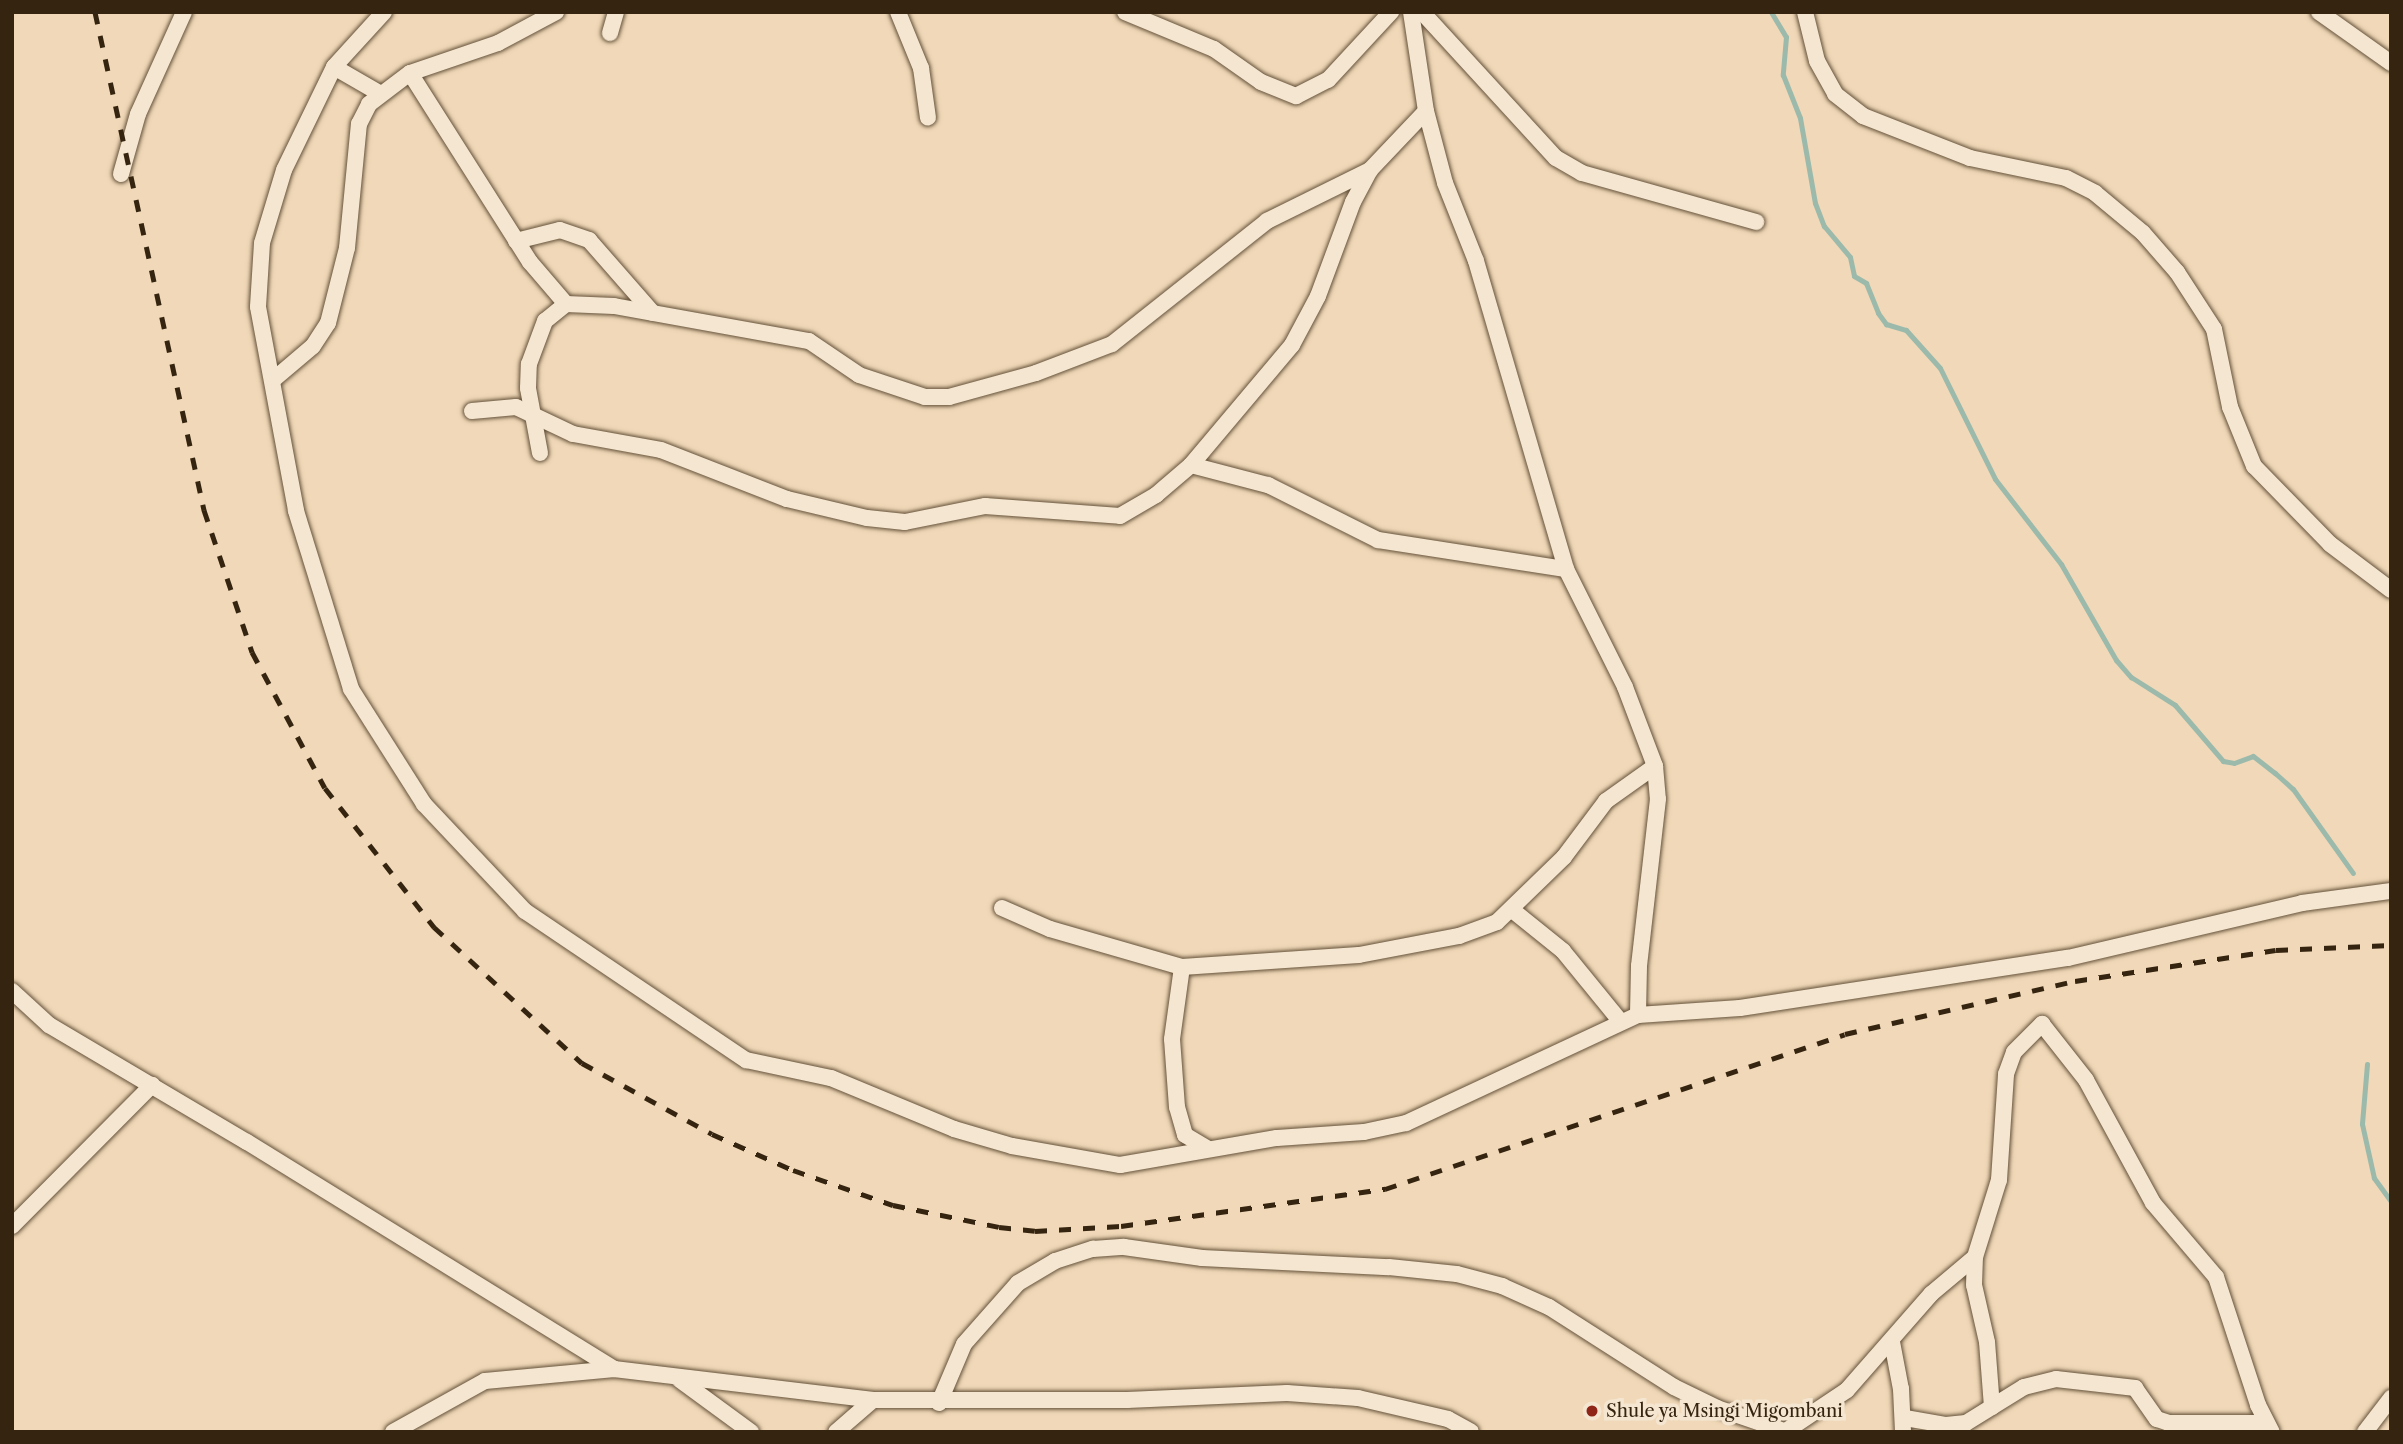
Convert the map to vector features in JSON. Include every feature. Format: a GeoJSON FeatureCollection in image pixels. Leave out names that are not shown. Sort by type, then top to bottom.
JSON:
{"type":"FeatureCollection","features":[{"type":"Feature","properties":{"kind":"street"},"geometry":{"type":"LineString","coordinates":[[121,174],[138,114],[184,12]]}},
{"type":"Feature","properties":{"kind":"street"},"geometry":{"type":"LineString","coordinates":[[363,12],[364,30]]}},
{"type":"Feature","properties":{"kind":"street"},"geometry":{"type":"LineString","coordinates":[[384,12],[364,30],[334,67],[284,170],[262,243],[258,307],[296,511],[351,689],[424,804],[525,911],[746,1060],[831,1078],[954,1129],[1061,1157],[1120,1165],[1309,1133],[1364,1132],[1406,1123],[1500,1083],[1638,1015],[1740,1008],[2068,958],[2302,903],[2391,891]]}},
{"type":"Feature","properties":{"kind":"street"},"geometry":{"type":"LineString","coordinates":[[273,380],[313,346],[327,323],[347,248],[359,124],[379,93],[410,73],[498,43],[556,12]]}},
{"type":"Feature","properties":{"kind":"street"},"geometry":{"type":"LineString","coordinates":[[610,33],[616,12]]}},
{"type":"Feature","properties":{"kind":"street"},"geometry":{"type":"LineString","coordinates":[[898,12],[921,68],[928,118]]}},
{"type":"Feature","properties":{"kind":"street"},"geometry":{"type":"LineString","coordinates":[[1125,12],[1214,49],[1261,82],[1296,96],[1328,80],[1391,12]]}},
{"type":"Feature","properties":{"kind":"street"},"geometry":{"type":"LineString","coordinates":[[1411,12],[1426,111],[1445,183],[1476,261],[1566,569],[1625,687],[1655,766],[1658,799],[1639,966],[1638,1015]]}},
{"type":"Feature","properties":{"kind":"street"},"geometry":{"type":"LineString","coordinates":[[1422,12],[1556,158],[1582,173],[1756,222]]}},
{"type":"Feature","properties":{"kind":"street"},"geometry":{"type":"LineString","coordinates":[[1805,12],[1817,61],[1835,94],[1864,116],[1970,158],[2066,178],[2095,193],[2143,233],[2177,272],[2214,328],[2230,407],[2254,466],[2330,544],[2391,590]]}},
{"type":"Feature","properties":{"kind":"street"},"geometry":{"type":"LineString","coordinates":[[2319,12],[2391,63]]}},
{"type":"Feature","properties":{"kind":"street"},"geometry":{"type":"LineString","coordinates":[[334,67],[379,93]]}},
{"type":"Feature","properties":{"kind":"street"},"geometry":{"type":"LineString","coordinates":[[410,73],[516,241],[566,304]]}},
{"type":"Feature","properties":{"kind":"street"},"geometry":{"type":"LineString","coordinates":[[472,411],[503,405],[532,414],[573,434],[631,442],[702,462],[788,499],[867,518],[905,522],[985,506],[1120,516],[1156,495],[1191,465],[1292,345],[1318,296],[1353,202],[1370,170],[1426,111]]}},
{"type":"Feature","properties":{"kind":"street"},"geometry":{"type":"LineString","coordinates":[[540,453],[532,414],[529,364],[536,336],[545,321],[566,304],[653,313],[809,341],[859,375],[925,397],[949,397],[1036,373],[1112,344],[1267,221],[1370,170]]}},
{"type":"Feature","properties":{"kind":"street"},"geometry":{"type":"LineString","coordinates":[[516,241],[560,230],[589,240],[653,313]]}},
{"type":"Feature","properties":{"kind":"street"},"geometry":{"type":"LineString","coordinates":[[1191,465],[1268,485],[1378,540],[1566,569]]}},
{"type":"Feature","properties":{"kind":"street"},"geometry":{"type":"LineString","coordinates":[[1002,908],[1050,929],[1182,967],[1359,955],[1483,930],[1511,909],[1564,857],[1606,801],[1655,766]]}},
{"type":"Feature","properties":{"kind":"street"},"geometry":{"type":"LineString","coordinates":[[1511,909],[1563,951],[1621,1022]]}},
{"type":"Feature","properties":{"kind":"street"},"geometry":{"type":"LineString","coordinates":[[1182,967],[1172,1039],[1177,1107],[1185,1135],[1208,1149]]}},
{"type":"Feature","properties":{"kind":"street"},"geometry":{"type":"LineString","coordinates":[[12,991],[49,1025],[152,1085],[614,1368]]}},
{"type":"Feature","properties":{"kind":"street"},"geometry":{"type":"LineString","coordinates":[[1892,1342],[1904,1425],[1966,1423],[1992,1407],[2024,1387],[2056,1379],[2134,1388],[2157,1419],[2169,1423],[2269,1427],[2216,1277],[2153,1203],[2086,1080],[2042,1024],[2014,1052],[2006,1074],[1999,1180],[1975,1257],[1974,1285],[1987,1342],[1992,1407]]}},
{"type":"Feature","properties":{"kind":"street"},"geometry":{"type":"LineString","coordinates":[[12,1226],[152,1085]]}},
{"type":"Feature","properties":{"kind":"street"},"geometry":{"type":"LineString","coordinates":[[939,1403],[964,1344],[1018,1283],[1055,1261],[1093,1249],[1124,1247],[1202,1258],[1389,1267],[1457,1274],[1502,1286],[1549,1307],[1674,1387],[1787,1432],[1847,1390],[1892,1342],[1931,1294],[1975,1257]]}},
{"type":"Feature","properties":{"kind":"street"},"geometry":{"type":"LineString","coordinates":[[393,1432],[485,1381],[614,1368],[873,1400],[939,1403],[1287,1393],[1358,1398],[1448,1419],[1471,1432]]}},
{"type":"Feature","properties":{"kind":"street"},"geometry":{"type":"LineString","coordinates":[[675,1377],[751,1432]]}},
{"type":"Feature","properties":{"kind":"street"},"geometry":{"type":"LineString","coordinates":[[2365,1432],[2391,1398]]}},
{"type":"Feature","properties":{"kind":"street"},"geometry":{"type":"LineString","coordinates":[[836,1432],[873,1400]]}},
{"type":"Feature","properties":{"kind":"waterway"},"geometry":{"type":"LineString","coordinates":[[1771,12],[1786,37],[1783,75],[1800,118],[1815,203],[1824,226],[1850,257],[1854,276],[1866,283],[1878,313],[1886,324],[1906,330],[1940,368],[1995,479],[2061,564],[2116,660],[2131,677],[2175,705],[2223,761],[2234,763],[2253,756],[2293,789],[2353,873]]}},
{"type":"Feature","properties":{"kind":"waterway"},"geometry":{"type":"LineString","coordinates":[[2367,1064],[2362,1124],[2374,1178],[2391,1201]]}},
{"type":"Feature","properties":{"kind":"railway"},"geometry":{"type":"LineString","coordinates":[[95,12],[204,510],[252,652],[325,788],[434,927],[582,1063],[712,1134],[793,1170],[893,1205],[999,1227],[1035,1231],[1121,1226],[1385,1189],[1845,1034],[2075,981],[2276,950],[2391,945]]}},
{"type":"Feature","properties":{"kind":"place","name":"Shule ya Msingi Migombani"},"geometry":{"type":"Point","coordinates":[1592,1411]}}]}
